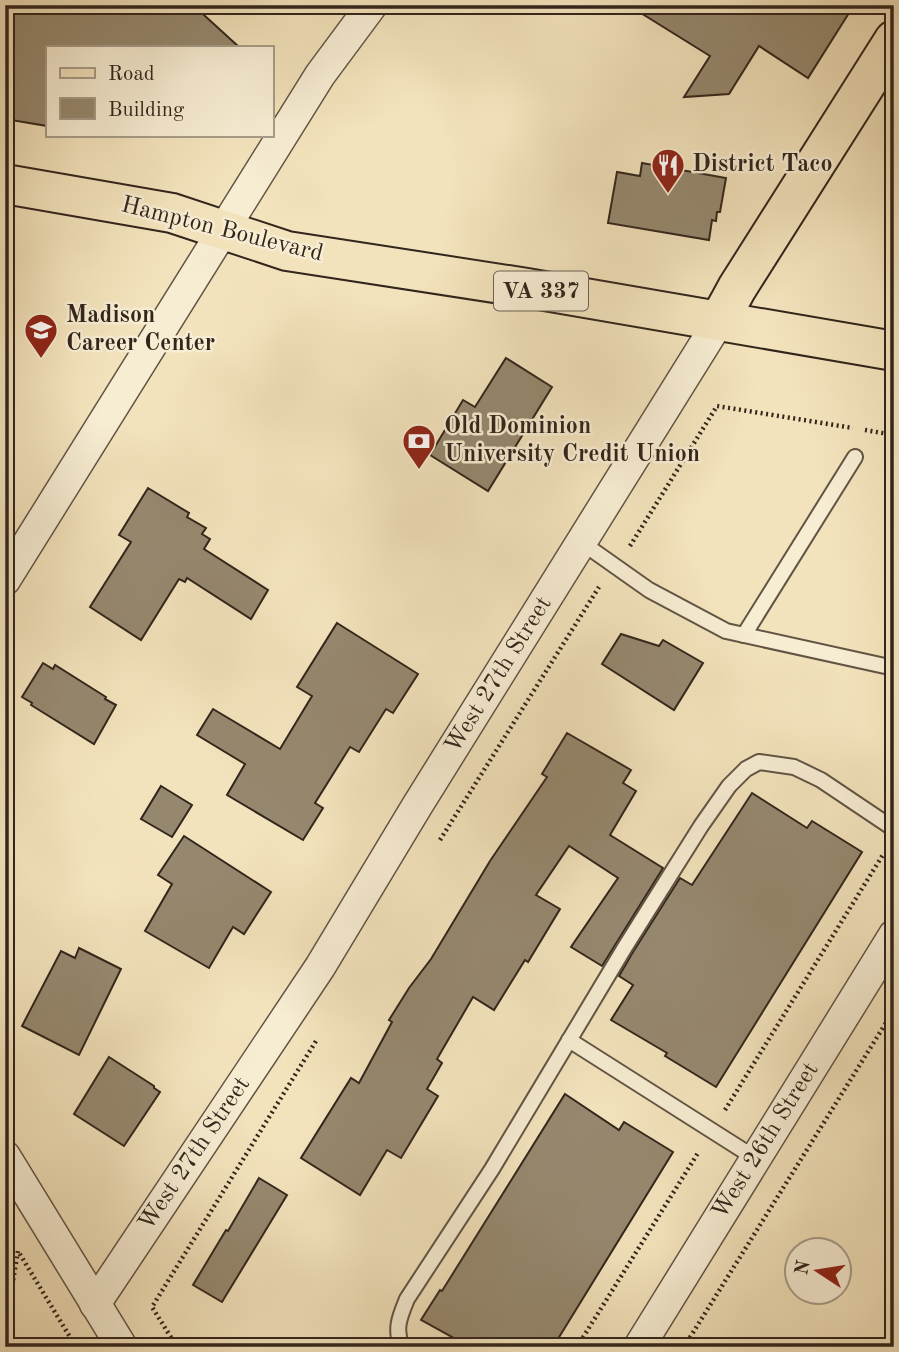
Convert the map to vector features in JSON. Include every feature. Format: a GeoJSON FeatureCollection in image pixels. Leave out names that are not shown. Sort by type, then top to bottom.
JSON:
{"type":"FeatureCollection","features":[{"type":"Feature","properties":{"kind":"main road","name":"West 27th Street"},"geometry":{"type":"LineString","coordinates":[[719,321],[737,288],[894,40]]}},
{"type":"Feature","properties":{"kind":"main road","name":"Hampton Boulevard"},"geometry":{"type":"LineString","coordinates":[[5,184],[172,213],[287,251],[527,288],[894,351]]}},
{"type":"Feature","properties":{"kind":"street"},"geometry":{"type":"LineString","coordinates":[[5,580],[320,75],[372,5]]}},
{"type":"Feature","properties":{"kind":"street","name":"West 27th Street"},"geometry":{"type":"LineString","coordinates":[[95,1304],[320,967],[424,794],[719,321]]}},
{"type":"Feature","properties":{"kind":"street","name":"West 26th Street"},"geometry":{"type":"LineString","coordinates":[[639,1347],[894,935]]}},
{"type":"Feature","properties":{"kind":"street"},"geometry":{"type":"LineString","coordinates":[[5,1156],[122,1347]]}},
{"type":"Feature","properties":{"kind":"lane"},"geometry":{"type":"LineString","coordinates":[[744,635],[855,457]]}},
{"type":"Feature","properties":{"kind":"lane"},"geometry":{"type":"LineString","coordinates":[[581,542],[649,590],[726,631],[894,668]]}},
{"type":"Feature","properties":{"kind":"lane"},"geometry":{"type":"LineString","coordinates":[[402,1347],[397,1328],[407,1300],[492,1168],[701,826],[729,786],[746,769],[759,762],[794,767],[821,780],[894,829]]}},
{"type":"Feature","properties":{"kind":"lane"},"geometry":{"type":"LineString","coordinates":[[569,1040],[755,1158]]}},
{"type":"Feature","properties":{"kind":"path"},"geometry":{"type":"LineString","coordinates":[[438,845],[600,586],[616,566],[717,406],[894,435]]}},
{"type":"Feature","properties":{"kind":"path"},"geometry":{"type":"LineString","coordinates":[[577,1347],[884,852]]}},
{"type":"Feature","properties":{"kind":"path"},"geometry":{"type":"LineString","coordinates":[[684,1347],[894,1010]]}},
{"type":"Feature","properties":{"kind":"path"},"geometry":{"type":"LineString","coordinates":[[177,1347],[152,1307],[320,1034]]}},
{"type":"Feature","properties":{"kind":"path"},"geometry":{"type":"LineString","coordinates":[[5,1329],[18,1251],[76,1347]]}},
{"type":"Feature","properties":{"kind":"building"},"geometry":{"type":"Polygon","coordinates":[[[5,5],[193,5],[238,46],[46,46],[46,126],[5,119],[5,5]]]}},
{"type":"Feature","properties":{"kind":"building"},"geometry":{"type":"Polygon","coordinates":[[[628,5],[854,5],[808,78],[759,46],[729,94],[684,97],[710,56],[628,5]]]}},
{"type":"Feature","properties":{"kind":"building","name":"District Taco"},"geometry":{"type":"Polygon","coordinates":[[[642,163],[726,178],[720,212],[717,212],[716,221],[712,220],[709,240],[608,223],[617,172],[640,176],[642,163]]]}},
{"type":"Feature","properties":{"kind":"building"},"geometry":{"type":"Polygon","coordinates":[[[506,358],[552,387],[488,491],[430,455],[463,400],[475,407],[506,358]]]}},
{"type":"Feature","properties":{"kind":"building"},"geometry":{"type":"Polygon","coordinates":[[[148,488],[189,513],[187,517],[206,528],[202,534],[210,539],[204,549],[268,590],[251,619],[187,578],[185,582],[179,579],[141,640],[90,607],[131,542],[119,535],[148,488]]]}},
{"type":"Feature","properties":{"kind":"building"},"geometry":{"type":"Polygon","coordinates":[[[337,623],[418,674],[393,713],[386,709],[359,752],[350,747],[315,803],[323,808],[303,840],[227,795],[245,764],[197,735],[213,709],[280,749],[312,696],[297,687],[337,623]]]}},
{"type":"Feature","properties":{"kind":"building"},"geometry":{"type":"Polygon","coordinates":[[[621,634],[659,646],[663,640],[703,663],[674,710],[602,664],[621,634]]]}},
{"type":"Feature","properties":{"kind":"building"},"geometry":{"type":"Polygon","coordinates":[[[43,663],[53,669],[55,665],[116,705],[94,744],[22,697],[43,663]]]}},
{"type":"Feature","properties":{"kind":"building"},"geometry":{"type":"Polygon","coordinates":[[[567,733],[631,770],[623,783],[636,791],[610,835],[663,868],[602,966],[571,947],[618,878],[569,846],[536,895],[560,909],[528,962],[525,960],[494,1010],[473,997],[437,1059],[442,1063],[427,1089],[438,1096],[401,1158],[387,1150],[360,1195],[301,1158],[351,1078],[359,1083],[392,1022],[389,1020],[547,777],[542,774],[567,733]]]}},
{"type":"Feature","properties":{"kind":"building"},"geometry":{"type":"Polygon","coordinates":[[[161,786],[192,805],[172,837],[141,819],[161,786]]]}},
{"type":"Feature","properties":{"kind":"building"},"geometry":{"type":"Polygon","coordinates":[[[752,793],[807,828],[812,821],[862,852],[716,1087],[665,1056],[667,1053],[611,1020],[633,985],[619,976],[633,952],[680,878],[692,885],[752,793]]]}},
{"type":"Feature","properties":{"kind":"building"},"geometry":{"type":"Polygon","coordinates":[[[184,836],[271,892],[244,934],[233,927],[209,968],[145,931],[172,884],[158,875],[184,836]]]}},
{"type":"Feature","properties":{"kind":"building"},"geometry":{"type":"Polygon","coordinates":[[[79,948],[121,969],[79,1055],[22,1026],[61,951],[75,958],[79,948]]]}},
{"type":"Feature","properties":{"kind":"building"},"geometry":{"type":"Polygon","coordinates":[[[109,1057],[160,1092],[124,1146],[74,1114],[109,1057]]]}},
{"type":"Feature","properties":{"kind":"building"},"geometry":{"type":"Polygon","coordinates":[[[565,1094],[619,1130],[624,1122],[673,1152],[553,1347],[470,1347],[421,1320],[440,1290],[442,1291],[565,1094]]]}},
{"type":"Feature","properties":{"kind":"building"},"geometry":{"type":"Polygon","coordinates":[[[259,1178],[287,1195],[222,1302],[193,1285],[259,1178]]]}},
{"type":"Feature","properties":{"kind":"place","name":"District Taco"},"geometry":{"type":"Point","coordinates":[668,195]}},
{"type":"Feature","properties":{"kind":"place","name":"Madison Career Center"},"geometry":{"type":"Point","coordinates":[41,360]}},
{"type":"Feature","properties":{"kind":"place","name":"Old Dominion University Credit Union"},"geometry":{"type":"Point","coordinates":[419,471]}}]}
